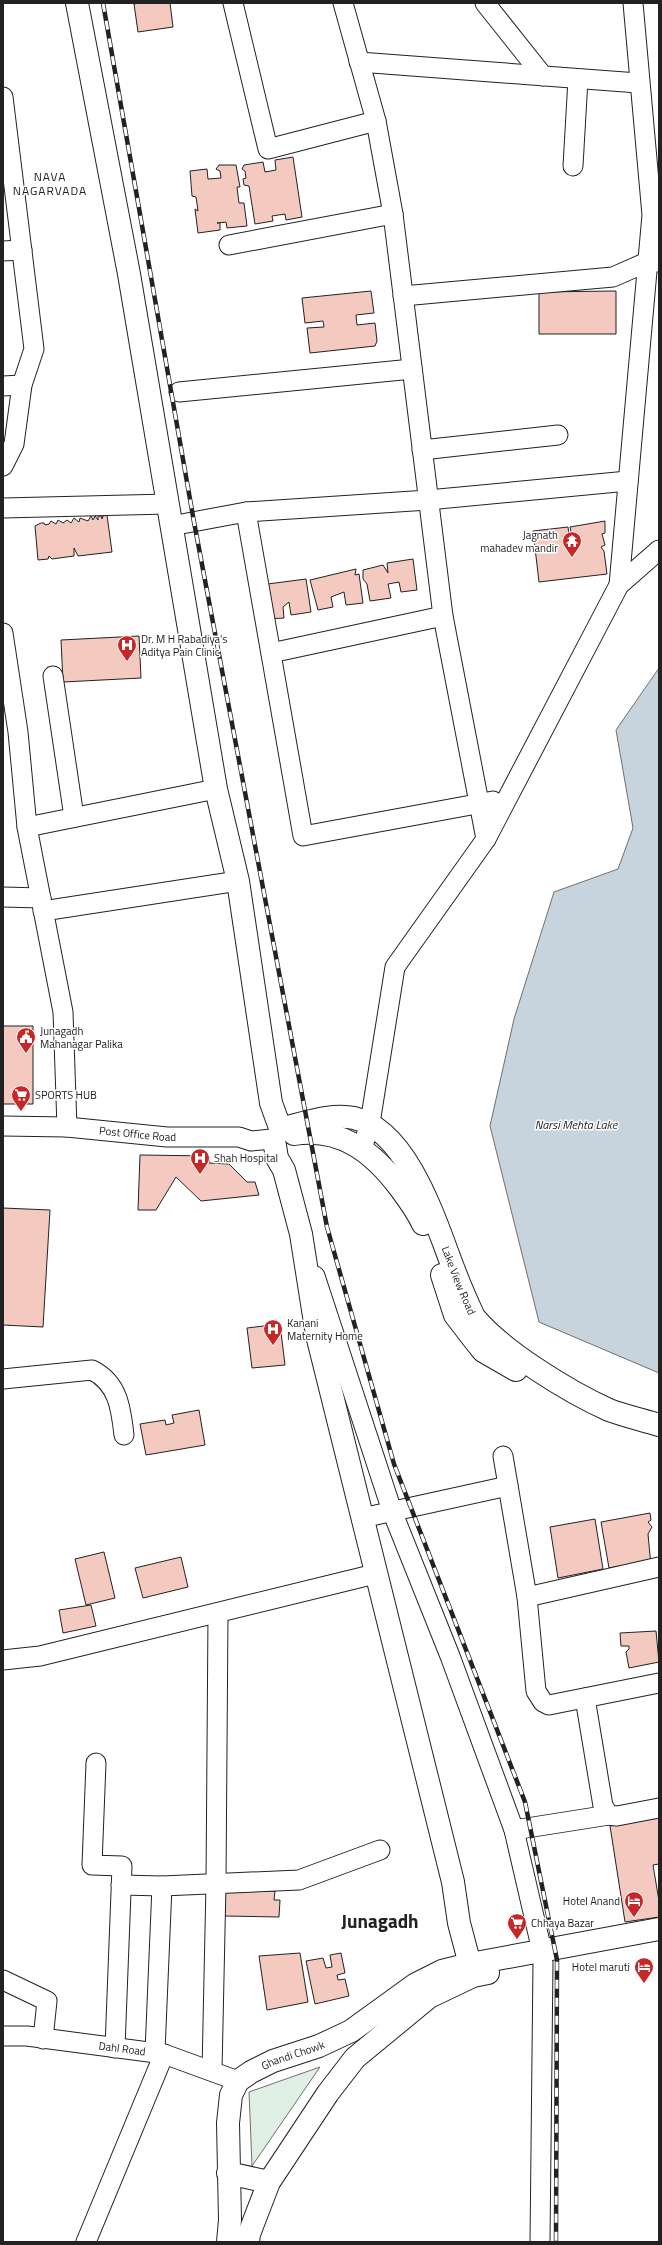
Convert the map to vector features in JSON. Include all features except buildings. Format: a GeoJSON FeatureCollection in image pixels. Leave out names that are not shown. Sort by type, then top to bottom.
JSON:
{"type":"FeatureCollection","features":[{"type":"Feature","properties":{"kind":"main road"},"geometry":{"type":"LineString","coordinates":[[76,3],[130,274],[216,789],[238,880],[271,1103],[285,1156],[284,1170],[301,1234],[317,1335],[375,1574],[453,1882],[459,1923],[472,1970]]}},
{"type":"Feature","properties":{"kind":"main road","name":"Lake View Road"},"geometry":{"type":"LineString","coordinates":[[278,1132],[332,1117],[353,1118],[370,1123],[396,1148],[407,1163],[429,1207],[454,1272],[474,1317],[486,1332],[520,1357],[572,1390],[610,1410],[659,1425]]}},
{"type":"Feature","properties":{"kind":"main road"},"geometry":{"type":"LineString","coordinates":[[278,1132],[323,1135],[347,1140],[362,1149]]}},
{"type":"Feature","properties":{"kind":"main road","name":"Lake View Road"},"geometry":{"type":"LineString","coordinates":[[362,1149],[384,1167],[417,1211],[439,1263],[455,1315],[483,1351],[608,1423],[659,1438]]}},
{"type":"Feature","properties":{"kind":"main road"},"geometry":{"type":"LineString","coordinates":[[542,1957],[659,1929]]}},
{"type":"Feature","properties":{"kind":"main road"},"geometry":{"type":"LineString","coordinates":[[249,2238],[269,2182],[345,2071],[355,2058],[429,1997],[472,1970],[542,1957],[659,1939]]}},
{"type":"Feature","properties":{"kind":"main road","name":"Ghandi Chowk"},"geometry":{"type":"LineString","coordinates":[[238,2081],[251,2072],[273,2062],[319,2046],[351,2031],[416,1984],[442,1971],[472,1970]]}},
{"type":"Feature","properties":{"kind":"main road"},"geometry":{"type":"LineString","coordinates":[[319,2046],[345,2071]]}},
{"type":"Feature","properties":{"kind":"main road"},"geometry":{"type":"LineString","coordinates":[[228,2242],[230,2220],[228,2173],[231,2095],[238,2081]]}},
{"type":"Feature","properties":{"kind":"main road"},"geometry":{"type":"LineString","coordinates":[[228,2173],[269,2182]]}},
{"type":"Feature","properties":{"kind":"street"},"geometry":{"type":"LineString","coordinates":[[233,3],[268,149],[376,121]]}},
{"type":"Feature","properties":{"kind":"street"},"geometry":{"type":"LineString","coordinates":[[343,3],[376,121],[393,214],[443,616],[486,839]]}},
{"type":"Feature","properties":{"kind":"street"},"geometry":{"type":"LineString","coordinates":[[485,3],[543,76]]}},
{"type":"Feature","properties":{"kind":"street"},"geometry":{"type":"LineString","coordinates":[[619,585],[628,481],[653,262],[652,145],[638,83],[633,3]]}},
{"type":"Feature","properties":{"kind":"street"},"geometry":{"type":"LineString","coordinates":[[359,62],[638,83]]}},
{"type":"Feature","properties":{"kind":"street"},"geometry":{"type":"LineString","coordinates":[[573,166],[578,79]]}},
{"type":"Feature","properties":{"kind":"street"},"geometry":{"type":"LineString","coordinates":[[3,97],[4,117],[34,349],[22,385],[14,444],[3,466]]}},
{"type":"Feature","properties":{"kind":"street"},"geometry":{"type":"LineString","coordinates":[[228,246],[393,214]]}},
{"type":"Feature","properties":{"kind":"street"},"geometry":{"type":"LineString","coordinates":[[3,251],[22,250]]}},
{"type":"Feature","properties":{"kind":"street"},"geometry":{"type":"LineString","coordinates":[[403,296],[613,277],[653,262]]}},
{"type":"Feature","properties":{"kind":"street"},"geometry":{"type":"LineString","coordinates":[[179,392],[412,369]]}},
{"type":"Feature","properties":{"kind":"street"},"geometry":{"type":"LineString","coordinates":[[3,386],[22,385]]}},
{"type":"Feature","properties":{"kind":"street"},"geometry":{"type":"LineString","coordinates":[[422,450],[558,435]]}},
{"type":"Feature","properties":{"kind":"street"},"geometry":{"type":"LineString","coordinates":[[172,526],[246,512],[428,500],[628,481]]}},
{"type":"Feature","properties":{"kind":"street"},"geometry":{"type":"LineString","coordinates":[[3,508],[168,504]]}},
{"type":"Feature","properties":{"kind":"street"},"geometry":{"type":"LineString","coordinates":[[246,512],[303,836],[508,799]]}},
{"type":"Feature","properties":{"kind":"street"},"geometry":{"type":"LineString","coordinates":[[362,1149],[370,1123],[395,967],[486,839],[619,585],[659,550]]}},
{"type":"Feature","properties":{"kind":"street"},"geometry":{"type":"LineString","coordinates":[[271,653],[443,616]]}},
{"type":"Feature","properties":{"kind":"street"},"geometry":{"type":"LineString","coordinates":[[4,640],[11,732],[27,827],[63,1012],[67,1127]]}},
{"type":"Feature","properties":{"kind":"street"},"geometry":{"type":"LineString","coordinates":[[54,676],[74,817]]}},
{"type":"Feature","properties":{"kind":"street"},"geometry":{"type":"LineString","coordinates":[[27,827],[216,789]]}},
{"type":"Feature","properties":{"kind":"street"},"geometry":{"type":"LineString","coordinates":[[3,897],[42,904],[238,880]]}},
{"type":"Feature","properties":{"kind":"street","name":"Post Office Road"},"geometry":{"type":"LineString","coordinates":[[3,1126],[67,1127],[167,1137],[238,1137],[250,1130],[278,1132]]}},
{"type":"Feature","properties":{"kind":"street"},"geometry":{"type":"LineString","coordinates":[[301,1234],[392,1511],[450,1656],[514,1830],[542,1957],[540,2242]]}},
{"type":"Feature","properties":{"kind":"street"},"geometry":{"type":"LineString","coordinates":[[3,1379],[92,1370],[103,1375],[114,1389],[122,1412],[124,1435]]}},
{"type":"Feature","properties":{"kind":"street"},"geometry":{"type":"LineString","coordinates":[[503,1456],[527,1597],[536,1691],[542,1702],[549,1705],[659,1683]]}},
{"type":"Feature","properties":{"kind":"street"},"geometry":{"type":"LineString","coordinates":[[362,1518],[508,1486]]}},
{"type":"Feature","properties":{"kind":"street"},"geometry":{"type":"LineString","coordinates":[[527,1597],[659,1567]]}},
{"type":"Feature","properties":{"kind":"street"},"geometry":{"type":"LineString","coordinates":[[3,1660],[40,1656],[218,1614],[375,1574]]}},
{"type":"Feature","properties":{"kind":"street"},"geometry":{"type":"LineString","coordinates":[[212,2071],[216,1884],[218,1614]]}},
{"type":"Feature","properties":{"kind":"street"},"geometry":{"type":"LineString","coordinates":[[585,1698],[603,1806],[609,1814]]}},
{"type":"Feature","properties":{"kind":"street"},"geometry":{"type":"LineString","coordinates":[[96,1763],[92,1865],[122,1866],[115,2048]]}},
{"type":"Feature","properties":{"kind":"street"},"geometry":{"type":"LineString","coordinates":[[514,1830],[609,1814],[617,1816],[659,1808]]}},
{"type":"Feature","properties":{"kind":"street"},"geometry":{"type":"LineString","coordinates":[[121,1885],[162,1886],[299,1880],[380,1850]]}},
{"type":"Feature","properties":{"kind":"street"},"geometry":{"type":"LineString","coordinates":[[86,2242],[160,2053],[162,1886]]}},
{"type":"Feature","properties":{"kind":"street"},"geometry":{"type":"LineString","coordinates":[[3,1980],[47,2001],[44,2038]]}},
{"type":"Feature","properties":{"kind":"street","name":"Dahl Road"},"geometry":{"type":"LineString","coordinates":[[3,2036],[44,2038],[160,2053],[238,2081]]}},
{"type":"Feature","properties":{"kind":"green space"},"geometry":{"type":"Polygon","coordinates":[[[320,2067],[252,2166],[249,2092],[320,2067]]]}},
{"type":"Feature","properties":{"kind":"water","name":"Narsi Mehta Lake"},"geometry":{"type":"Polygon","coordinates":[[[659,668],[659,1373],[539,1322],[490,1126],[514,1019],[554,892],[618,869],[633,828],[616,730],[659,668]]]}},
{"type":"Feature","properties":{"kind":"railway"},"geometry":{"type":"LineString","coordinates":[[103,3],[194,522],[327,1227],[394,1464],[525,1802],[557,1960],[556,2242]]}},
{"type":"Feature","properties":{"kind":"place","name":"Jagnath mahadev mandir"},"geometry":{"type":"Point","coordinates":[572,558]}},
{"type":"Feature","properties":{"kind":"place","name":"Dr. M H Rabadiya's Aditya Pain Clinic"},"geometry":{"type":"Point","coordinates":[127,662]}},
{"type":"Feature","properties":{"kind":"place","name":"Junagadh Mahanagar Palika"},"geometry":{"type":"Point","coordinates":[26,1054]}},
{"type":"Feature","properties":{"kind":"place","name":"SPORTS HUB"},"geometry":{"type":"Point","coordinates":[21,1112]}},
{"type":"Feature","properties":{"kind":"place","name":"Shah Hospital"},"geometry":{"type":"Point","coordinates":[200,1175]}},
{"type":"Feature","properties":{"kind":"place","name":"Kanani Maternity Home"},"geometry":{"type":"Point","coordinates":[273,1346]}},
{"type":"Feature","properties":{"kind":"place","name":"Hotel Anand"},"geometry":{"type":"Point","coordinates":[634,1918]}},
{"type":"Feature","properties":{"kind":"place","name":"Chhaya Bazar"},"geometry":{"type":"Point","coordinates":[517,1940]}},
{"type":"Feature","properties":{"kind":"place","name":"Hotel maruti"},"geometry":{"type":"Point","coordinates":[644,1984]}},
{"type":"Feature","properties":{"kind":"district","name":"NAVA NAGARVADA"},"geometry":{"type":"Point","coordinates":[50,183]}},
{"type":"Feature","properties":{"kind":"district","name":"Junagadh"},"geometry":{"type":"Point","coordinates":[380,1920]}}]}
